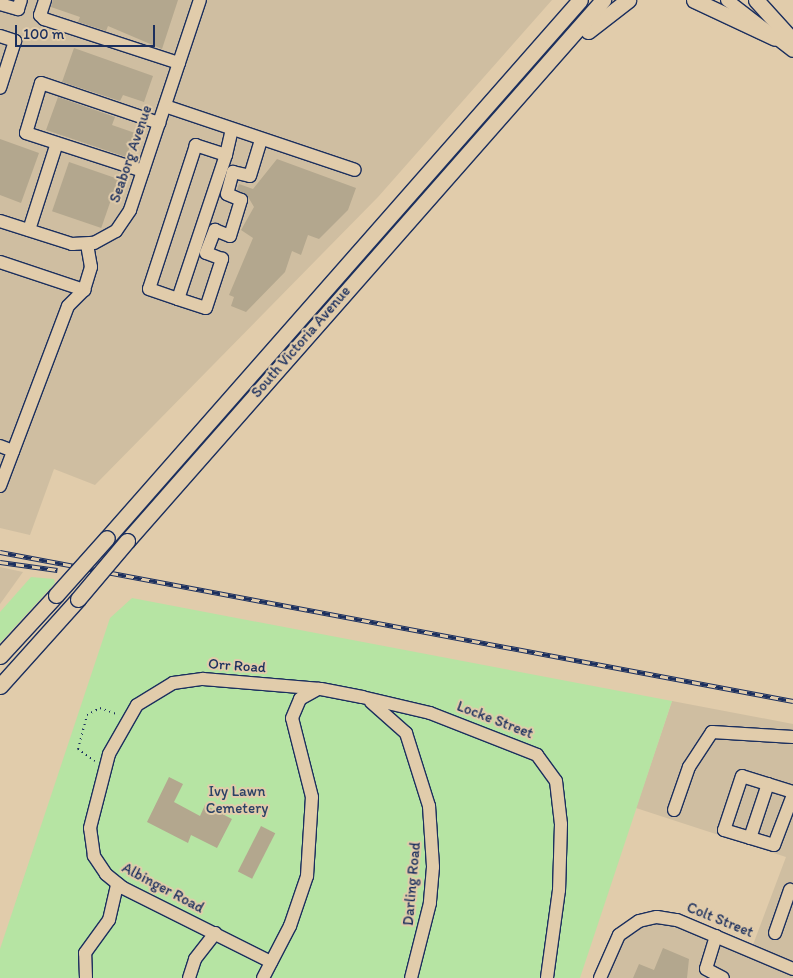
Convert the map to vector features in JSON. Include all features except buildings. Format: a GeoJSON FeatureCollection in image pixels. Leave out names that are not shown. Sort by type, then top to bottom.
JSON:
{"type":"FeatureCollection","features":[{"type":"Feature","properties":{"kind":"main road"},"geometry":{"type":"LineString","coordinates":[[546,38],[568,0]]}},
{"type":"Feature","properties":{"kind":"main road","name":"South Victoria Avenue"},"geometry":{"type":"LineString","coordinates":[[0,656],[107,538],[580,0]]}},
{"type":"Feature","properties":{"kind":"main road","name":"South Victoria Avenue"},"geometry":{"type":"LineString","coordinates":[[0,686],[392,238],[554,59],[603,0]]}},
{"type":"Feature","properties":{"kind":"main road"},"geometry":{"type":"LineString","coordinates":[[554,59],[628,0]]}},
{"type":"Feature","properties":{"kind":"main road"},"geometry":{"type":"LineString","coordinates":[[694,0],[775,38]]}},
{"type":"Feature","properties":{"kind":"main road"},"geometry":{"type":"LineString","coordinates":[[756,0],[793,41]]}},
{"type":"Feature","properties":{"kind":"street"},"geometry":{"type":"LineString","coordinates":[[0,4],[18,9],[21,0]]}},
{"type":"Feature","properties":{"kind":"street"},"geometry":{"type":"LineString","coordinates":[[45,0],[40,15],[44,19],[179,63]]}},
{"type":"Feature","properties":{"kind":"street","name":"Seaborg Avenue"},"geometry":{"type":"LineString","coordinates":[[0,221],[72,244],[87,244],[106,238],[124,222],[200,0]]}},
{"type":"Feature","properties":{"kind":"street"},"geometry":{"type":"LineString","coordinates":[[727,0],[793,51]]}},
{"type":"Feature","properties":{"kind":"street"},"geometry":{"type":"LineString","coordinates":[[0,36],[15,41],[0,88]]}},
{"type":"Feature","properties":{"kind":"street"},"geometry":{"type":"LineString","coordinates":[[143,171],[26,133],[41,83],[159,123]]}},
{"type":"Feature","properties":{"kind":"street"},"geometry":{"type":"LineString","coordinates":[[165,106],[261,141],[355,170]]}},
{"type":"Feature","properties":{"kind":"street"},"geometry":{"type":"LineString","coordinates":[[178,299],[226,155],[232,130]]}},
{"type":"Feature","properties":{"kind":"street"},"geometry":{"type":"LineString","coordinates":[[226,155],[196,145],[149,288],[206,308],[222,259],[206,253],[214,230],[230,236],[241,200],[226,194],[233,172],[250,176],[261,141]]}},
{"type":"Feature","properties":{"kind":"street"},"geometry":{"type":"LineString","coordinates":[[31,231],[57,143]]}},
{"type":"Feature","properties":{"kind":"street"},"geometry":{"type":"LineString","coordinates":[[0,486],[68,306],[84,290],[91,267],[87,244]]}},
{"type":"Feature","properties":{"kind":"street"},"geometry":{"type":"LineString","coordinates":[[0,262],[84,290]]}},
{"type":"Feature","properties":{"kind":"street"},"geometry":{"type":"LineString","coordinates":[[0,446],[13,451]]}},
{"type":"Feature","properties":{"kind":"street","name":"Orr Road"},"geometry":{"type":"LineString","coordinates":[[125,720],[154,692],[193,679],[321,689],[362,697]]}},
{"type":"Feature","properties":{"kind":"street"},"geometry":{"type":"LineString","coordinates":[[263,978],[300,902],[312,850],[312,797],[293,724],[293,711],[305,695],[321,689]]}},
{"type":"Feature","properties":{"kind":"street","name":"Darling Road"},"geometry":{"type":"LineString","coordinates":[[362,697],[385,710],[406,733],[429,806],[433,867],[430,903],[411,978]]}},
{"type":"Feature","properties":{"kind":"street","name":"Locke Street"},"geometry":{"type":"LineString","coordinates":[[362,697],[430,714],[520,746],[537,755],[550,770],[558,788],[561,824],[559,890],[547,978]]}},
{"type":"Feature","properties":{"kind":"street","name":"Albinger Road"},"geometry":{"type":"LineString","coordinates":[[125,720],[104,765],[94,803],[91,842],[101,869],[116,884],[271,962]]}},
{"type":"Feature","properties":{"kind":"street"},"geometry":{"type":"LineString","coordinates":[[674,810],[689,767],[712,732],[793,737]]}},
{"type":"Feature","properties":{"kind":"street"},"geometry":{"type":"LineString","coordinates":[[740,777],[793,793],[776,844],[724,830],[740,777]]}},
{"type":"Feature","properties":{"kind":"street"},"geometry":{"type":"LineString","coordinates":[[750,838],[768,784]]}},
{"type":"Feature","properties":{"kind":"street"},"geometry":{"type":"LineString","coordinates":[[86,978],[84,953],[109,920],[116,884]]}},
{"type":"Feature","properties":{"kind":"street"},"geometry":{"type":"LineString","coordinates":[[775,932],[792,887]]}},
{"type":"Feature","properties":{"kind":"street","name":"Colt Street"},"geometry":{"type":"LineString","coordinates":[[600,978],[613,944],[633,924],[649,918],[670,918],[792,964]]}},
{"type":"Feature","properties":{"kind":"street"},"geometry":{"type":"LineString","coordinates":[[189,978],[196,959],[215,933]]}},
{"type":"Feature","properties":{"kind":"street"},"geometry":{"type":"LineString","coordinates":[[716,936],[706,969],[723,978]]}},
{"type":"Feature","properties":{"kind":"path"},"geometry":{"type":"LineString","coordinates":[[104,765],[83,756],[78,749],[87,715],[100,708],[125,720]]}},
{"type":"Feature","properties":{"kind":"shaded area"},"geometry":{"type":"Polygon","coordinates":[[[0,0],[552,0],[378,197],[95,485],[54,469],[30,535],[0,528],[0,0]]]}},
{"type":"Feature","properties":{"kind":"shaded area"},"geometry":{"type":"Polygon","coordinates":[[[0,567],[23,572],[0,604],[0,567]]]}},
{"type":"Feature","properties":{"kind":"shaded area"},"geometry":{"type":"Polygon","coordinates":[[[672,701],[793,724],[793,978],[600,978],[613,943],[657,917],[751,950],[786,857],[636,808],[672,701]]]}},
{"type":"Feature","properties":{"kind":"green space"},"geometry":{"type":"Polygon","coordinates":[[[31,577],[54,579],[55,583],[0,643],[0,612],[31,577]]]}},
{"type":"Feature","properties":{"kind":"green space","name":"Ivy Lawn Cemetery"},"geometry":{"type":"Polygon","coordinates":[[[132,598],[672,701],[580,978],[0,978],[0,949],[110,618],[132,598]]]}},
{"type":"Feature","properties":{"kind":"railway"},"geometry":{"type":"LineString","coordinates":[[0,552],[793,701]]}},
{"type":"Feature","properties":{"kind":"railway"},"geometry":{"type":"LineString","coordinates":[[0,562],[57,570]]}}]}
